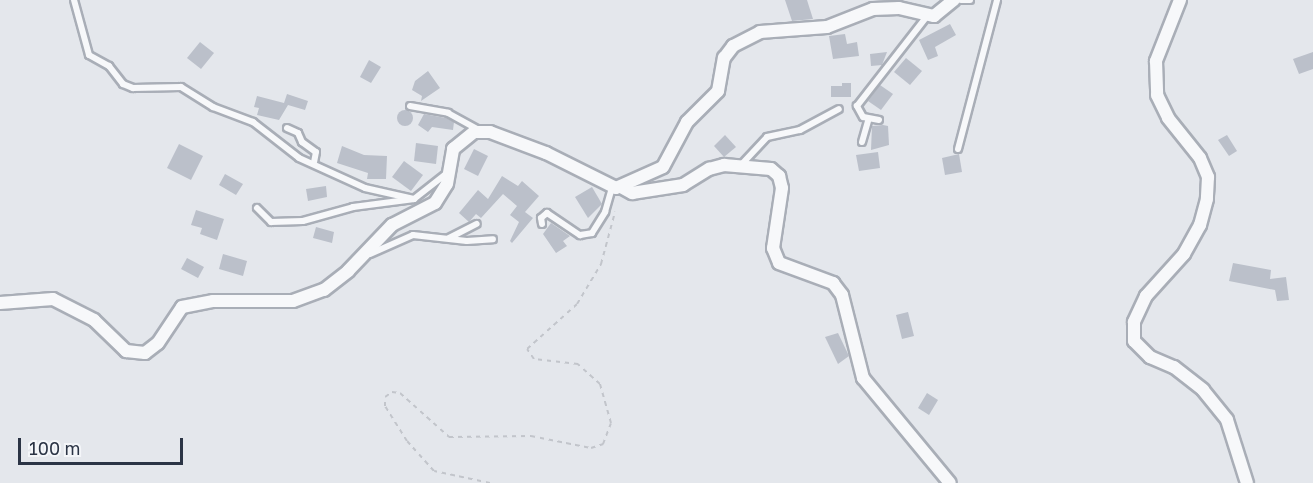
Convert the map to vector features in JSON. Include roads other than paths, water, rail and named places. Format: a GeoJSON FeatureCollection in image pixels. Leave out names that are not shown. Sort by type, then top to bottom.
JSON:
{"type":"FeatureCollection","features":[{"type":"Feature","properties":{"kind":"street"},"geometry":{"type":"LineString","coordinates":[[616,188],[663,167],[687,122],[718,91],[724,58],[740,42],[772,29],[827,27],[865,11],[886,7],[927,16],[940,14],[954,0]]}},
{"type":"Feature","properties":{"kind":"street"},"geometry":{"type":"LineString","coordinates":[[1180,0],[1156,61],[1157,95],[1168,118],[1200,158],[1208,177],[1207,199],[1200,225],[1184,254],[1146,296],[1134,322],[1134,342],[1150,357],[1174,367],[1203,390],[1227,420],[1247,483]]}},
{"type":"Feature","properties":{"kind":"street"},"geometry":{"type":"LineString","coordinates":[[0,303],[53,299],[94,320],[126,351],[135,355],[145,353],[158,343],[182,307],[213,301],[293,301],[308,297],[324,290],[361,259],[372,242],[392,225],[435,203],[443,194],[450,171],[453,148],[462,138],[480,131],[557,157],[616,188],[632,193],[682,185],[709,169],[741,165],[771,169],[779,176],[782,188],[773,248],[779,263],[833,283],[842,295],[863,378],[951,483]]}},
{"type":"Feature","properties":{"kind":"lane"},"geometry":{"type":"LineString","coordinates":[[74,0],[89,55],[110,66],[123,84],[133,88],[181,87],[213,107],[253,123],[291,153],[365,188],[414,200]]}},
{"type":"Feature","properties":{"kind":"lane"},"geometry":{"type":"LineString","coordinates":[[962,0],[970,0]]}},
{"type":"Feature","properties":{"kind":"lane"},"geometry":{"type":"LineString","coordinates":[[958,149],[998,0]]}},
{"type":"Feature","properties":{"kind":"lane"},"geometry":{"type":"LineString","coordinates":[[879,120],[868,121],[859,113],[860,101],[927,16]]}},
{"type":"Feature","properties":{"kind":"lane"},"geometry":{"type":"LineString","coordinates":[[410,106],[448,113],[480,131]]}},
{"type":"Feature","properties":{"kind":"lane"},"geometry":{"type":"LineString","coordinates":[[741,165],[767,138],[800,130],[839,109]]}},
{"type":"Feature","properties":{"kind":"lane"},"geometry":{"type":"LineString","coordinates":[[862,142],[868,121]]}},
{"type":"Feature","properties":{"kind":"lane"},"geometry":{"type":"LineString","coordinates":[[287,128],[298,133],[302,142],[316,152],[314,162]]}},
{"type":"Feature","properties":{"kind":"lane"},"geometry":{"type":"LineString","coordinates":[[257,208],[275,222],[414,200],[450,171]]}},
{"type":"Feature","properties":{"kind":"lane"},"geometry":{"type":"LineString","coordinates":[[542,224],[541,218],[547,213],[580,235],[592,233],[616,188]]}},
{"type":"Feature","properties":{"kind":"lane"},"geometry":{"type":"LineString","coordinates":[[449,238],[477,224]]}},
{"type":"Feature","properties":{"kind":"lane"},"geometry":{"type":"LineString","coordinates":[[361,259],[402,238],[493,239]]}}]}
